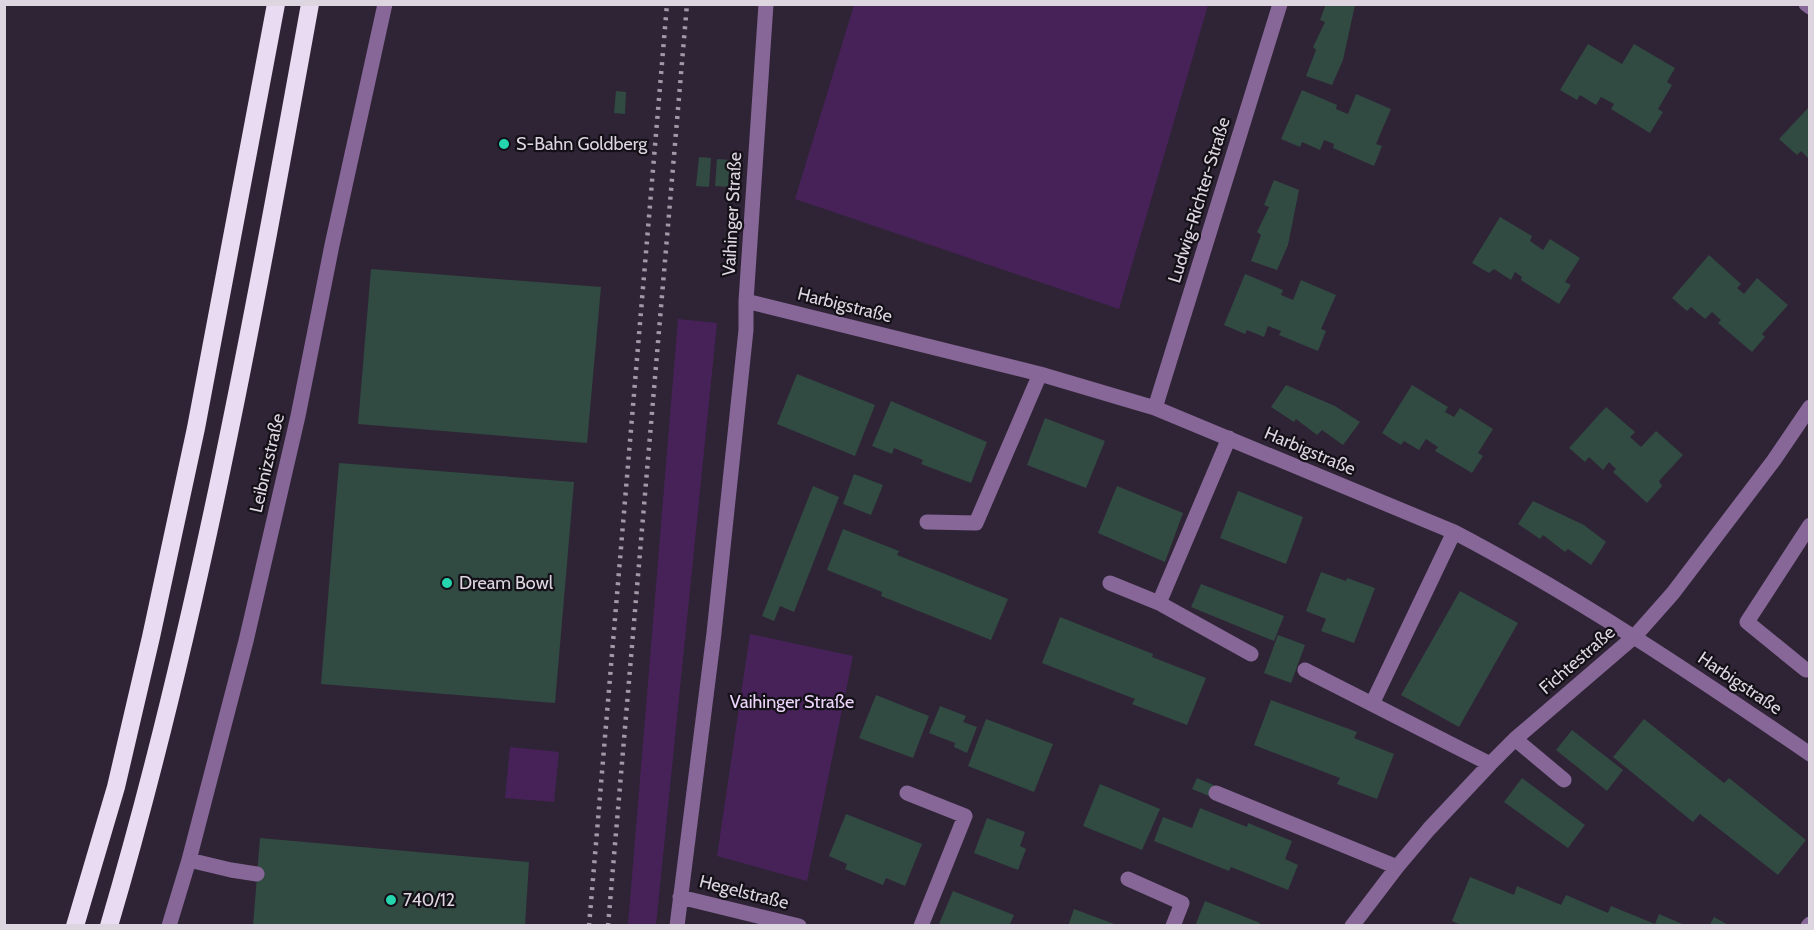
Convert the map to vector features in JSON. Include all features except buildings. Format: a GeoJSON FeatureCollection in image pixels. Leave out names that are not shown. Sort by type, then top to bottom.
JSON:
{"type":"FeatureCollection","features":[{"type":"Feature","properties":{"kind":"highway"},"geometry":{"type":"LineString","coordinates":[[75,926],[116,787],[156,614],[196,428],[276,4]]}},
{"type":"Feature","properties":{"kind":"highway"},"geometry":{"type":"LineString","coordinates":[[109,926],[129,856],[200,574],[230,435],[310,4]]}},
{"type":"Feature","properties":{"kind":"street","name":"Leibnizstraße"},"geometry":{"type":"LineString","coordinates":[[169,926],[189,860],[246,641],[298,416],[332,245],[385,4]]}},
{"type":"Feature","properties":{"kind":"street","name":"Vaihinger Straße"},"geometry":{"type":"LineString","coordinates":[[677,926],[714,633],[746,330],[766,4]]}},
{"type":"Feature","properties":{"kind":"street","name":"Ludwig-Richter-Straße"},"geometry":{"type":"LineString","coordinates":[[1155,408],[1280,4]]}},
{"type":"Feature","properties":{"kind":"street","name":"Harbigstraße"},"geometry":{"type":"LineString","coordinates":[[746,301],[1040,374],[1155,408],[1454,532],[1635,636],[1809,754]]}},
{"type":"Feature","properties":{"kind":"street"},"geometry":{"type":"LineString","coordinates":[[927,522],[976,523],[1040,374]]}},
{"type":"Feature","properties":{"kind":"street","name":"Fichtestraße"},"geometry":{"type":"LineString","coordinates":[[1352,926],[1396,867],[1490,764],[1515,739],[1635,636],[1700,559],[1774,460],[1809,407]]}},
{"type":"Feature","properties":{"kind":"street"},"geometry":{"type":"LineString","coordinates":[[1159,603],[1229,438]]}},
{"type":"Feature","properties":{"kind":"street"},"geometry":{"type":"LineString","coordinates":[[1808,669],[1747,622],[1809,525]]}},
{"type":"Feature","properties":{"kind":"street"},"geometry":{"type":"LineString","coordinates":[[1372,704],[1454,532]]}},
{"type":"Feature","properties":{"kind":"street"},"geometry":{"type":"LineString","coordinates":[[1110,583],[1159,603],[1251,654]]}},
{"type":"Feature","properties":{"kind":"street"},"geometry":{"type":"LineString","coordinates":[[1305,670],[1490,764]]}},
{"type":"Feature","properties":{"kind":"street"},"geometry":{"type":"LineString","coordinates":[[1515,739],[1564,780]]}},
{"type":"Feature","properties":{"kind":"street"},"geometry":{"type":"LineString","coordinates":[[907,793],[965,816],[921,926]]}},
{"type":"Feature","properties":{"kind":"street"},"geometry":{"type":"LineString","coordinates":[[1216,793],[1396,867]]}},
{"type":"Feature","properties":{"kind":"street"},"geometry":{"type":"LineString","coordinates":[[189,860],[257,874]]}},
{"type":"Feature","properties":{"kind":"street"},"geometry":{"type":"LineString","coordinates":[[1128,879],[1182,903],[1173,926]]}},
{"type":"Feature","properties":{"kind":"street","name":"Hegelstraße"},"geometry":{"type":"LineString","coordinates":[[680,897],[799,926]]}},
{"type":"Feature","properties":{"kind":"green space"},"geometry":{"type":"Polygon","coordinates":[[[854,5],[1208,5],[1119,309],[795,199],[854,5]]]}},
{"type":"Feature","properties":{"kind":"green space"},"geometry":{"type":"Polygon","coordinates":[[[678,319],[717,323],[656,925],[628,925],[678,319]]]}},
{"type":"Feature","properties":{"kind":"green space","name":"Vaihinger Straße"},"geometry":{"type":"Polygon","coordinates":[[[750,634],[853,656],[807,881],[717,856],[750,634]]]}},
{"type":"Feature","properties":{"kind":"green space"},"geometry":{"type":"Polygon","coordinates":[[[510,747],[559,752],[554,802],[505,798],[510,747]]]}},
{"type":"Feature","properties":{"kind":"railway"},"geometry":{"type":"LineString","coordinates":[[589,926],[667,4]]}},
{"type":"Feature","properties":{"kind":"railway"},"geometry":{"type":"LineString","coordinates":[[608,926],[687,4]]}},
{"type":"Feature","properties":{"kind":"place","name":"S-Bahn Goldberg"},"geometry":{"type":"Point","coordinates":[504,144]}},
{"type":"Feature","properties":{"kind":"place","name":"Dream Bowl"},"geometry":{"type":"Point","coordinates":[447,583]}},
{"type":"Feature","properties":{"kind":"place","name":"740/12"},"geometry":{"type":"Point","coordinates":[391,900]}}]}
